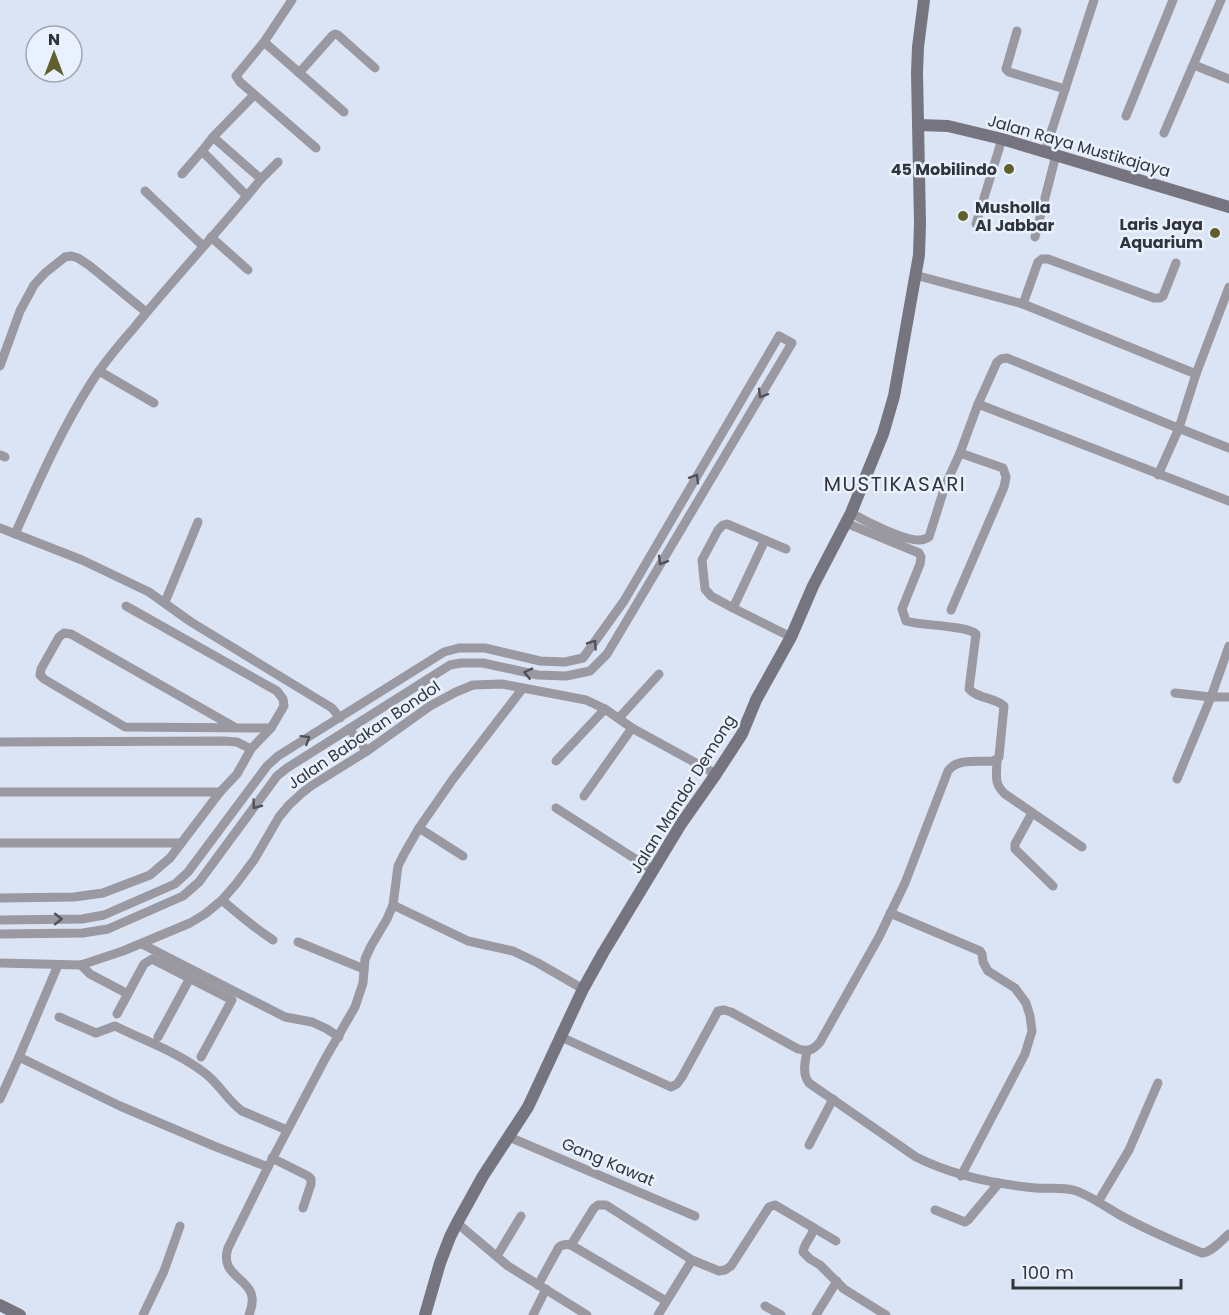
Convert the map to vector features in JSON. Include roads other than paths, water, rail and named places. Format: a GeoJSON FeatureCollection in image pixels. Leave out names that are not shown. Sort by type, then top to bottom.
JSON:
{"type":"FeatureCollection","features":[{"type":"Feature","properties":{"kind":"main road","name":"Jalan Mandor Demong"},"geometry":{"type":"LineString","coordinates":[[425,1315],[440,1263],[457,1223],[483,1176],[528,1107],[583,989],[603,953],[681,824],[742,734],[761,690],[791,636],[813,586],[848,518],[883,434],[894,396],[919,255],[916,100],[918,48],[924,0]]}},
{"type":"Feature","properties":{"kind":"main road","name":"Jalan Raya Mustikajaya"},"geometry":{"type":"LineString","coordinates":[[918,125],[948,126],[1002,139],[1229,207]]}},
{"type":"Feature","properties":{"kind":"main road"},"geometry":{"type":"LineString","coordinates":[[0,1305],[20,1315]]}},
{"type":"Feature","properties":{"kind":"street"},"geometry":{"type":"LineString","coordinates":[[292,0],[264,42],[236,76],[254,95],[316,148]]}},
{"type":"Feature","properties":{"kind":"street"},"geometry":{"type":"LineString","coordinates":[[1035,237],[1065,89],[1094,0]]}},
{"type":"Feature","properties":{"kind":"street"},"geometry":{"type":"LineString","coordinates":[[1126,116],[1173,0]]}},
{"type":"Feature","properties":{"kind":"street"},"geometry":{"type":"LineString","coordinates":[[1164,133],[1221,0]]}},
{"type":"Feature","properties":{"kind":"street"},"geometry":{"type":"LineString","coordinates":[[1017,31],[1006,69],[1009,72],[1065,89]]}},
{"type":"Feature","properties":{"kind":"street"},"geometry":{"type":"LineString","coordinates":[[299,73],[335,34],[375,68]]}},
{"type":"Feature","properties":{"kind":"street"},"geometry":{"type":"LineString","coordinates":[[264,42],[344,112]]}},
{"type":"Feature","properties":{"kind":"street"},"geometry":{"type":"LineString","coordinates":[[1194,65],[1229,79]]}},
{"type":"Feature","properties":{"kind":"street"},"geometry":{"type":"LineString","coordinates":[[182,174],[213,137],[254,95]]}},
{"type":"Feature","properties":{"kind":"street"},"geometry":{"type":"LineString","coordinates":[[213,137],[261,179]]}},
{"type":"Feature","properties":{"kind":"street"},"geometry":{"type":"LineString","coordinates":[[976,224],[1002,139]]}},
{"type":"Feature","properties":{"kind":"street"},"geometry":{"type":"LineString","coordinates":[[202,151],[247,196]]}},
{"type":"Feature","properties":{"kind":"street"},"geometry":{"type":"LineString","coordinates":[[15,534],[65,428],[99,371],[146,312],[278,162]]}},
{"type":"Feature","properties":{"kind":"street"},"geometry":{"type":"LineString","coordinates":[[145,191],[203,246]]}},
{"type":"Feature","properties":{"kind":"street"},"geometry":{"type":"LineString","coordinates":[[211,237],[248,270]]}},
{"type":"Feature","properties":{"kind":"street"},"geometry":{"type":"LineString","coordinates":[[0,366],[3,347],[34,285],[65,257],[78,258],[90,266],[146,312]]}},
{"type":"Feature","properties":{"kind":"street"},"geometry":{"type":"LineString","coordinates":[[1023,304],[1038,262],[1042,259],[1048,259],[1154,298],[1162,296],[1176,263]]}},
{"type":"Feature","properties":{"kind":"street"},"geometry":{"type":"LineString","coordinates":[[915,275],[1023,304],[1196,374]]}},
{"type":"Feature","properties":{"kind":"street"},"geometry":{"type":"LineString","coordinates":[[1158,474],[1179,428],[1196,374],[1229,287]]}},
{"type":"Feature","properties":{"kind":"street"},"geometry":{"type":"LineString","coordinates":[[0,920],[82,919],[104,915],[175,884],[188,872],[267,766],[278,756],[444,652],[459,648],[485,648],[540,661],[565,662],[583,658],[624,601],[779,336],[792,343],[607,654],[591,671],[567,676],[538,675],[483,663],[450,665],[287,768],[278,776],[199,882],[183,896],[108,929],[83,933],[0,934]]}},
{"type":"Feature","properties":{"kind":"street"},"geometry":{"type":"LineString","coordinates":[[848,518],[868,522],[918,541],[929,537],[945,486],[978,404],[997,362],[1001,359],[1007,358],[1229,448]]}},
{"type":"Feature","properties":{"kind":"street"},"geometry":{"type":"LineString","coordinates":[[99,371],[154,403]]}},
{"type":"Feature","properties":{"kind":"street"},"geometry":{"type":"LineString","coordinates":[[978,404],[1229,501]]}},
{"type":"Feature","properties":{"kind":"street"},"geometry":{"type":"LineString","coordinates":[[951,610],[1004,487],[1006,477],[1003,468],[960,453]]}},
{"type":"Feature","properties":{"kind":"street"},"geometry":{"type":"LineString","coordinates":[[848,518],[919,553],[920,564],[902,609],[906,621],[918,625],[973,631],[976,634],[969,689],[972,693],[1004,706],[996,780],[998,787],[1082,847]]}},
{"type":"Feature","properties":{"kind":"street"},"geometry":{"type":"LineString","coordinates":[[165,602],[198,522]]}},
{"type":"Feature","properties":{"kind":"street"},"geometry":{"type":"LineString","coordinates":[[786,549],[731,525],[723,525],[702,560],[705,590],[711,596],[791,636]]}},
{"type":"Feature","properties":{"kind":"street"},"geometry":{"type":"LineString","coordinates":[[0,528],[82,560],[149,591],[190,622],[332,708],[340,718]]}},
{"type":"Feature","properties":{"kind":"street"},"geometry":{"type":"LineString","coordinates":[[733,608],[765,540]]}},
{"type":"Feature","properties":{"kind":"street"},"geometry":{"type":"LineString","coordinates":[[624,601],[634,608]]}},
{"type":"Feature","properties":{"kind":"street"},"geometry":{"type":"LineString","coordinates":[[0,898],[74,897],[104,893],[150,875],[170,858],[220,792],[237,774],[251,749],[271,728],[284,706],[283,699],[277,691],[126,606]]}},
{"type":"Feature","properties":{"kind":"street"},"geometry":{"type":"LineString","coordinates":[[236,728],[71,634],[64,633],[59,636],[40,669],[40,675],[45,680],[125,727],[236,728],[271,728]]}},
{"type":"Feature","properties":{"kind":"street"},"geometry":{"type":"LineString","coordinates":[[1177,779],[1211,697],[1229,646]]}},
{"type":"Feature","properties":{"kind":"street"},"geometry":{"type":"LineString","coordinates":[[619,718],[659,674]]}},
{"type":"Feature","properties":{"kind":"street","name":"Jalan Babakan Bondol"},"geometry":{"type":"LineString","coordinates":[[0,963],[81,965],[110,957],[190,923],[222,900],[254,860],[289,805],[311,786],[367,751],[416,715],[473,685],[502,684],[579,698],[605,709],[632,728],[716,774]]}},
{"type":"Feature","properties":{"kind":"street"},"geometry":{"type":"LineString","coordinates":[[249,1315],[253,1300],[251,1293],[248,1286],[230,1270],[226,1256],[228,1248],[287,1130],[356,1007],[362,990],[366,959],[393,905],[398,866],[404,854],[453,779],[523,688]]}},
{"type":"Feature","properties":{"kind":"street"},"geometry":{"type":"LineString","coordinates":[[1175,693],[1229,697]]}},
{"type":"Feature","properties":{"kind":"street"},"geometry":{"type":"LineString","coordinates":[[556,761],[605,709]]}},
{"type":"Feature","properties":{"kind":"street"},"geometry":{"type":"LineString","coordinates":[[125,727],[125,741]]}},
{"type":"Feature","properties":{"kind":"street"},"geometry":{"type":"LineString","coordinates":[[584,796],[632,728]]}},
{"type":"Feature","properties":{"kind":"street"},"geometry":{"type":"LineString","coordinates":[[349,729],[367,751]]}},
{"type":"Feature","properties":{"kind":"street"},"geometry":{"type":"LineString","coordinates":[[0,742],[224,741],[237,742],[251,749]]}},
{"type":"Feature","properties":{"kind":"street"},"geometry":{"type":"LineString","coordinates":[[561,1037],[671,1087],[677,1084],[682,1077],[718,1011],[731,1012],[798,1049],[807,1051],[813,1049],[820,1042],[879,937],[905,883],[951,765],[998,759]]}},
{"type":"Feature","properties":{"kind":"street"},"geometry":{"type":"LineString","coordinates":[[0,792],[220,792]]}},
{"type":"Feature","properties":{"kind":"street"},"geometry":{"type":"LineString","coordinates":[[556,808],[654,871]]}},
{"type":"Feature","properties":{"kind":"street"},"geometry":{"type":"LineString","coordinates":[[1032,813],[1015,844],[1015,849],[1053,886]]}},
{"type":"Feature","properties":{"kind":"street"},"geometry":{"type":"LineString","coordinates":[[419,828],[463,856]]}},
{"type":"Feature","properties":{"kind":"street"},"geometry":{"type":"LineString","coordinates":[[0,843],[181,843]]}},
{"type":"Feature","properties":{"kind":"street"},"geometry":{"type":"LineString","coordinates":[[193,865],[205,873]]}},
{"type":"Feature","properties":{"kind":"street"},"geometry":{"type":"LineString","coordinates":[[222,900],[273,940]]}},
{"type":"Feature","properties":{"kind":"street"},"geometry":{"type":"LineString","coordinates":[[393,905],[468,941],[513,951],[583,989]]}},
{"type":"Feature","properties":{"kind":"street"},"geometry":{"type":"LineString","coordinates":[[890,913],[980,951],[988,971],[1015,988],[1026,1003],[1030,1016],[1032,1031],[1025,1054],[961,1176]]}},
{"type":"Feature","properties":{"kind":"street"},"geometry":{"type":"LineString","coordinates":[[28,919],[28,934]]}},
{"type":"Feature","properties":{"kind":"street"},"geometry":{"type":"LineString","coordinates":[[298,942],[364,969]]}},
{"type":"Feature","properties":{"kind":"street"},"geometry":{"type":"LineString","coordinates":[[142,944],[285,1017],[312,1022],[339,1037]]}},
{"type":"Feature","properties":{"kind":"street"},"geometry":{"type":"LineString","coordinates":[[117,1014],[144,964],[152,959],[190,978],[232,1000],[201,1057]]}},
{"type":"Feature","properties":{"kind":"street"},"geometry":{"type":"LineString","coordinates":[[0,1099],[58,965]]}},
{"type":"Feature","properties":{"kind":"street"},"geometry":{"type":"LineString","coordinates":[[81,965],[90,974],[128,994]]}},
{"type":"Feature","properties":{"kind":"street"},"geometry":{"type":"LineString","coordinates":[[158,1037],[190,978]]}},
{"type":"Feature","properties":{"kind":"street"},"geometry":{"type":"LineString","coordinates":[[59,1017],[96,1033],[115,1026],[182,1059],[207,1075],[242,1111],[287,1130]]}},
{"type":"Feature","properties":{"kind":"street"},"geometry":{"type":"LineString","coordinates":[[807,1051],[804,1073],[809,1083],[916,1157],[938,1167],[961,1176],[999,1183],[1075,1190],[1165,1238],[1202,1253],[1206,1253],[1229,1234]]}},
{"type":"Feature","properties":{"kind":"street"},"geometry":{"type":"LineString","coordinates":[[19,1057],[120,1106],[214,1146],[308,1176],[311,1184],[303,1208]]}},
{"type":"Feature","properties":{"kind":"street"},"geometry":{"type":"LineString","coordinates":[[1098,1203],[1129,1150],[1158,1083]]}},
{"type":"Feature","properties":{"kind":"street"},"geometry":{"type":"LineString","coordinates":[[809,1145],[833,1099]]}},
{"type":"Feature","properties":{"kind":"street","name":"Gang Kawat"},"geometry":{"type":"LineString","coordinates":[[509,1137],[694,1216]]}},
{"type":"Feature","properties":{"kind":"street"},"geometry":{"type":"LineString","coordinates":[[935,1210],[965,1222],[999,1183]]}},
{"type":"Feature","properties":{"kind":"street"},"geometry":{"type":"LineString","coordinates":[[571,1245],[598,1205],[606,1205],[692,1260],[719,1270],[725,1270],[731,1266],[766,1210],[772,1205],[836,1241]]}},
{"type":"Feature","properties":{"kind":"street"},"geometry":{"type":"LineString","coordinates":[[496,1256],[520,1216]]}},
{"type":"Feature","properties":{"kind":"street"},"geometry":{"type":"LineString","coordinates":[[457,1223],[508,1266],[587,1315]]}},
{"type":"Feature","properties":{"kind":"street"},"geometry":{"type":"LineString","coordinates":[[143,1315],[164,1271],[180,1226]]}},
{"type":"Feature","properties":{"kind":"street"},"geometry":{"type":"LineString","coordinates":[[814,1228],[803,1252],[850,1294],[886,1315]]}},
{"type":"Feature","properties":{"kind":"street"},"geometry":{"type":"LineString","coordinates":[[533,1315],[559,1248],[566,1244],[666,1301]]}},
{"type":"Feature","properties":{"kind":"street"},"geometry":{"type":"LineString","coordinates":[[658,1315],[692,1260]]}},
{"type":"Feature","properties":{"kind":"street"},"geometry":{"type":"LineString","coordinates":[[816,1315],[837,1281]]}},
{"type":"Feature","properties":{"kind":"street"},"geometry":{"type":"LineString","coordinates":[[765,1306],[781,1315]]}},
{"type":"Feature","properties":{"kind":"place","name":"45 Mobilindo"},"geometry":{"type":"Point","coordinates":[1009,169]}},
{"type":"Feature","properties":{"kind":"place","name":"Musholla Al Jabbar"},"geometry":{"type":"Point","coordinates":[963,216]}},
{"type":"Feature","properties":{"kind":"place","name":"Laris Jaya Aquarium"},"geometry":{"type":"Point","coordinates":[1215,233]}},
{"type":"Feature","properties":{"kind":"district","name":"MUSTIKASARI"},"geometry":{"type":"Point","coordinates":[895,484]}}]}
